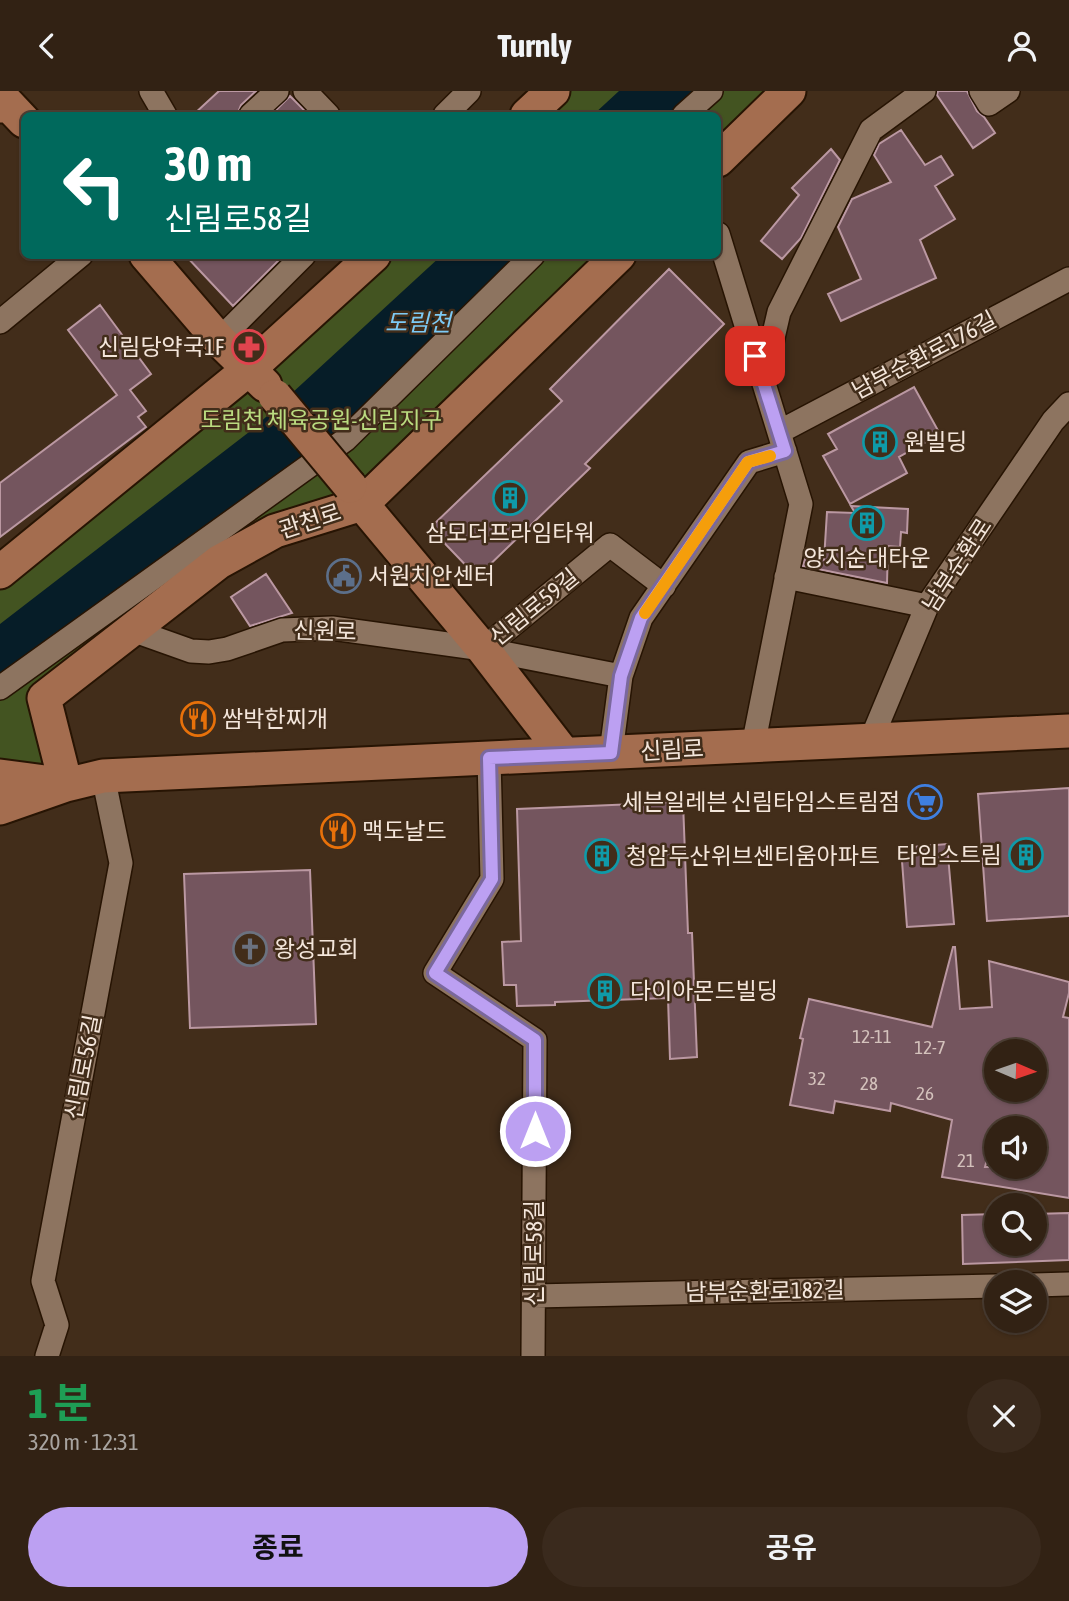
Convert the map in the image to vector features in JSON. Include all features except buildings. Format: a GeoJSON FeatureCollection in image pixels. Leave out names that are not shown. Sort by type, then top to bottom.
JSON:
{"type":"FeatureCollection","features":[{"type":"Feature","properties":{"kind":"main road"},"geometry":{"type":"LineString","coordinates":[[530,112],[554,91]]}},
{"type":"Feature","properties":{"kind":"main road"},"geometry":{"type":"LineString","coordinates":[[721,157],[789,91]]}},
{"type":"Feature","properties":{"kind":"main road"},"geometry":{"type":"LineString","coordinates":[[0,106],[6,102],[21,118]]}},
{"type":"Feature","properties":{"kind":"main road"},"geometry":{"type":"LineString","coordinates":[[149,259],[219,340],[275,396],[483,649],[564,754]]}},
{"type":"Feature","properties":{"kind":"main road"},"geometry":{"type":"LineString","coordinates":[[0,572],[249,369],[370,259]]}},
{"type":"Feature","properties":{"kind":"main road","name":"관천로"},"geometry":{"type":"LineString","coordinates":[[66,785],[44,698],[219,562],[275,531],[356,495],[615,259]]}},
{"type":"Feature","properties":{"kind":"main road","name":"신림로"},"geometry":{"type":"LineString","coordinates":[[0,808],[66,785],[103,776],[1069,731]]}},
{"type":"Feature","properties":{"kind":"main road","name":"신림로"},"geometry":{"type":"LineString","coordinates":[[0,776],[66,785]]}},
{"type":"Feature","properties":{"kind":"street"},"geometry":{"type":"LineString","coordinates":[[151,91],[163,112]]}},
{"type":"Feature","properties":{"kind":"street"},"geometry":{"type":"LineString","coordinates":[[254,112],[277,91]]}},
{"type":"Feature","properties":{"kind":"street"},"geometry":{"type":"LineString","coordinates":[[305,91],[325,112]]}},
{"type":"Feature","properties":{"kind":"street"},"geometry":{"type":"LineString","coordinates":[[447,112],[469,91]]}},
{"type":"Feature","properties":{"kind":"street"},"geometry":{"type":"LineString","coordinates":[[687,112],[711,91]]}},
{"type":"Feature","properties":{"kind":"street"},"geometry":{"type":"LineString","coordinates":[[763,381],[779,312],[871,130],[924,91]]}},
{"type":"Feature","properties":{"kind":"street"},"geometry":{"type":"LineString","coordinates":[[981,91],[989,104],[1007,91]]}},
{"type":"Feature","properties":{"kind":"street"},"geometry":{"type":"LineString","coordinates":[[721,245],[801,504],[753,745]]}},
{"type":"Feature","properties":{"kind":"street"},"geometry":{"type":"LineString","coordinates":[[0,322],[76,259]]}},
{"type":"Feature","properties":{"kind":"street"},"geometry":{"type":"LineString","coordinates":[[219,340],[300,259]]}},
{"type":"Feature","properties":{"kind":"street"},"geometry":{"type":"LineString","coordinates":[[0,688],[345,440],[529,259]]}},
{"type":"Feature","properties":{"kind":"street","name":"남부순환로176길"},"geometry":{"type":"LineString","coordinates":[[782,442],[1069,279]]}},
{"type":"Feature","properties":{"kind":"street","name":"남부순환로"},"geometry":{"type":"LineString","coordinates":[[871,740],[927,607],[1053,421],[1069,404]]}},
{"type":"Feature","properties":{"kind":"street"},"geometry":{"type":"LineString","coordinates":[[611,753],[621,676],[641,618],[748,462],[782,442]]}},
{"type":"Feature","properties":{"kind":"street","name":"신림로59길"},"geometry":{"type":"LineString","coordinates":[[483,649],[610,545],[664,586]]}},
{"type":"Feature","properties":{"kind":"street"},"geometry":{"type":"LineString","coordinates":[[786,577],[927,607]]}},
{"type":"Feature","properties":{"kind":"street","name":"신원로"},"geometry":{"type":"LineString","coordinates":[[132,630],[191,651],[227,649],[282,630],[307,627],[352,630],[483,649]]}},
{"type":"Feature","properties":{"kind":"street","name":"신림로59길"},"geometry":{"type":"LineString","coordinates":[[483,649],[621,676]]}},
{"type":"Feature","properties":{"kind":"street","name":"신림로58길"},"geometry":{"type":"LineString","coordinates":[[489,758],[492,879],[435,973],[535,1040],[533,1356]]}},
{"type":"Feature","properties":{"kind":"street","name":"신림로56길"},"geometry":{"type":"LineString","coordinates":[[47,1356],[57,1325],[43,1281],[121,863],[103,776]]}},
{"type":"Feature","properties":{"kind":"street"},"geometry":{"type":"LineString","coordinates":[[1047,1285],[1069,1284]]}},
{"type":"Feature","properties":{"kind":"street","name":"남부순환로182길"},"geometry":{"type":"LineString","coordinates":[[534,1296],[984,1286]]}},
{"type":"Feature","properties":{"kind":"green space"},"geometry":{"type":"Polygon","coordinates":[[[562,91],[777,91],[721,145],[721,112],[538,112],[562,91]]]}},
{"type":"Feature","properties":{"kind":"green space","name":"도림천 체육공원-신림지구"},"geometry":{"type":"Polygon","coordinates":[[[378,259],[603,259],[372,481],[37,696],[57,775],[0,767],[0,580],[378,259]]]}},
{"type":"Feature","properties":{"kind":"water"},"geometry":{"type":"Polygon","coordinates":[[[619,91],[719,91],[695,112],[596,112],[619,91]]]}},
{"type":"Feature","properties":{"kind":"water","name":"도림천"},"geometry":{"type":"Polygon","coordinates":[[[438,259],[537,259],[337,441],[0,693],[0,624],[253,429],[438,259]]]}},
{"type":"Feature","properties":{"kind":"slow traffic"},"geometry":{"type":"LineString","coordinates":[[645,613],[748,462],[770,456]]}},
{"type":"Feature","properties":{"kind":"place","name":"신림당약국1F"},"geometry":{"type":"Point","coordinates":[249,347]}},
{"type":"Feature","properties":{"kind":"place","name":"원빌딩"},"geometry":{"type":"Point","coordinates":[880,442]}},
{"type":"Feature","properties":{"kind":"place","name":"삼모더프라임타워"},"geometry":{"type":"Point","coordinates":[510,498]}},
{"type":"Feature","properties":{"kind":"place","name":"양지순대타운"},"geometry":{"type":"Point","coordinates":[867,523]}},
{"type":"Feature","properties":{"kind":"place","name":"서원치안센터"},"geometry":{"type":"Point","coordinates":[344,576]}},
{"type":"Feature","properties":{"kind":"place","name":"쌈박한찌개"},"geometry":{"type":"Point","coordinates":[198,719]}},
{"type":"Feature","properties":{"kind":"place","name":"세븐일레븐 신림타임스트림점"},"geometry":{"type":"Point","coordinates":[925,802]}},
{"type":"Feature","properties":{"kind":"place","name":"맥도날드"},"geometry":{"type":"Point","coordinates":[338,831]}},
{"type":"Feature","properties":{"kind":"place","name":"타임스트림"},"geometry":{"type":"Point","coordinates":[1026,855]}},
{"type":"Feature","properties":{"kind":"place","name":"청암두산위브센티움아파트"},"geometry":{"type":"Point","coordinates":[602,856]}},
{"type":"Feature","properties":{"kind":"place","name":"왕성교회"},"geometry":{"type":"Point","coordinates":[250,949]}},
{"type":"Feature","properties":{"kind":"place","name":"다이아몬드빌딩"},"geometry":{"type":"Point","coordinates":[605,991]}},
{"type":"Feature","properties":{"kind":"route"},"geometry":{"type":"LineString","coordinates":[[535,1131],[535,1040],[435,973],[492,879],[489,758],[611,753],[621,676],[641,618],[748,462],[785,451],[755,356]]}}]}
